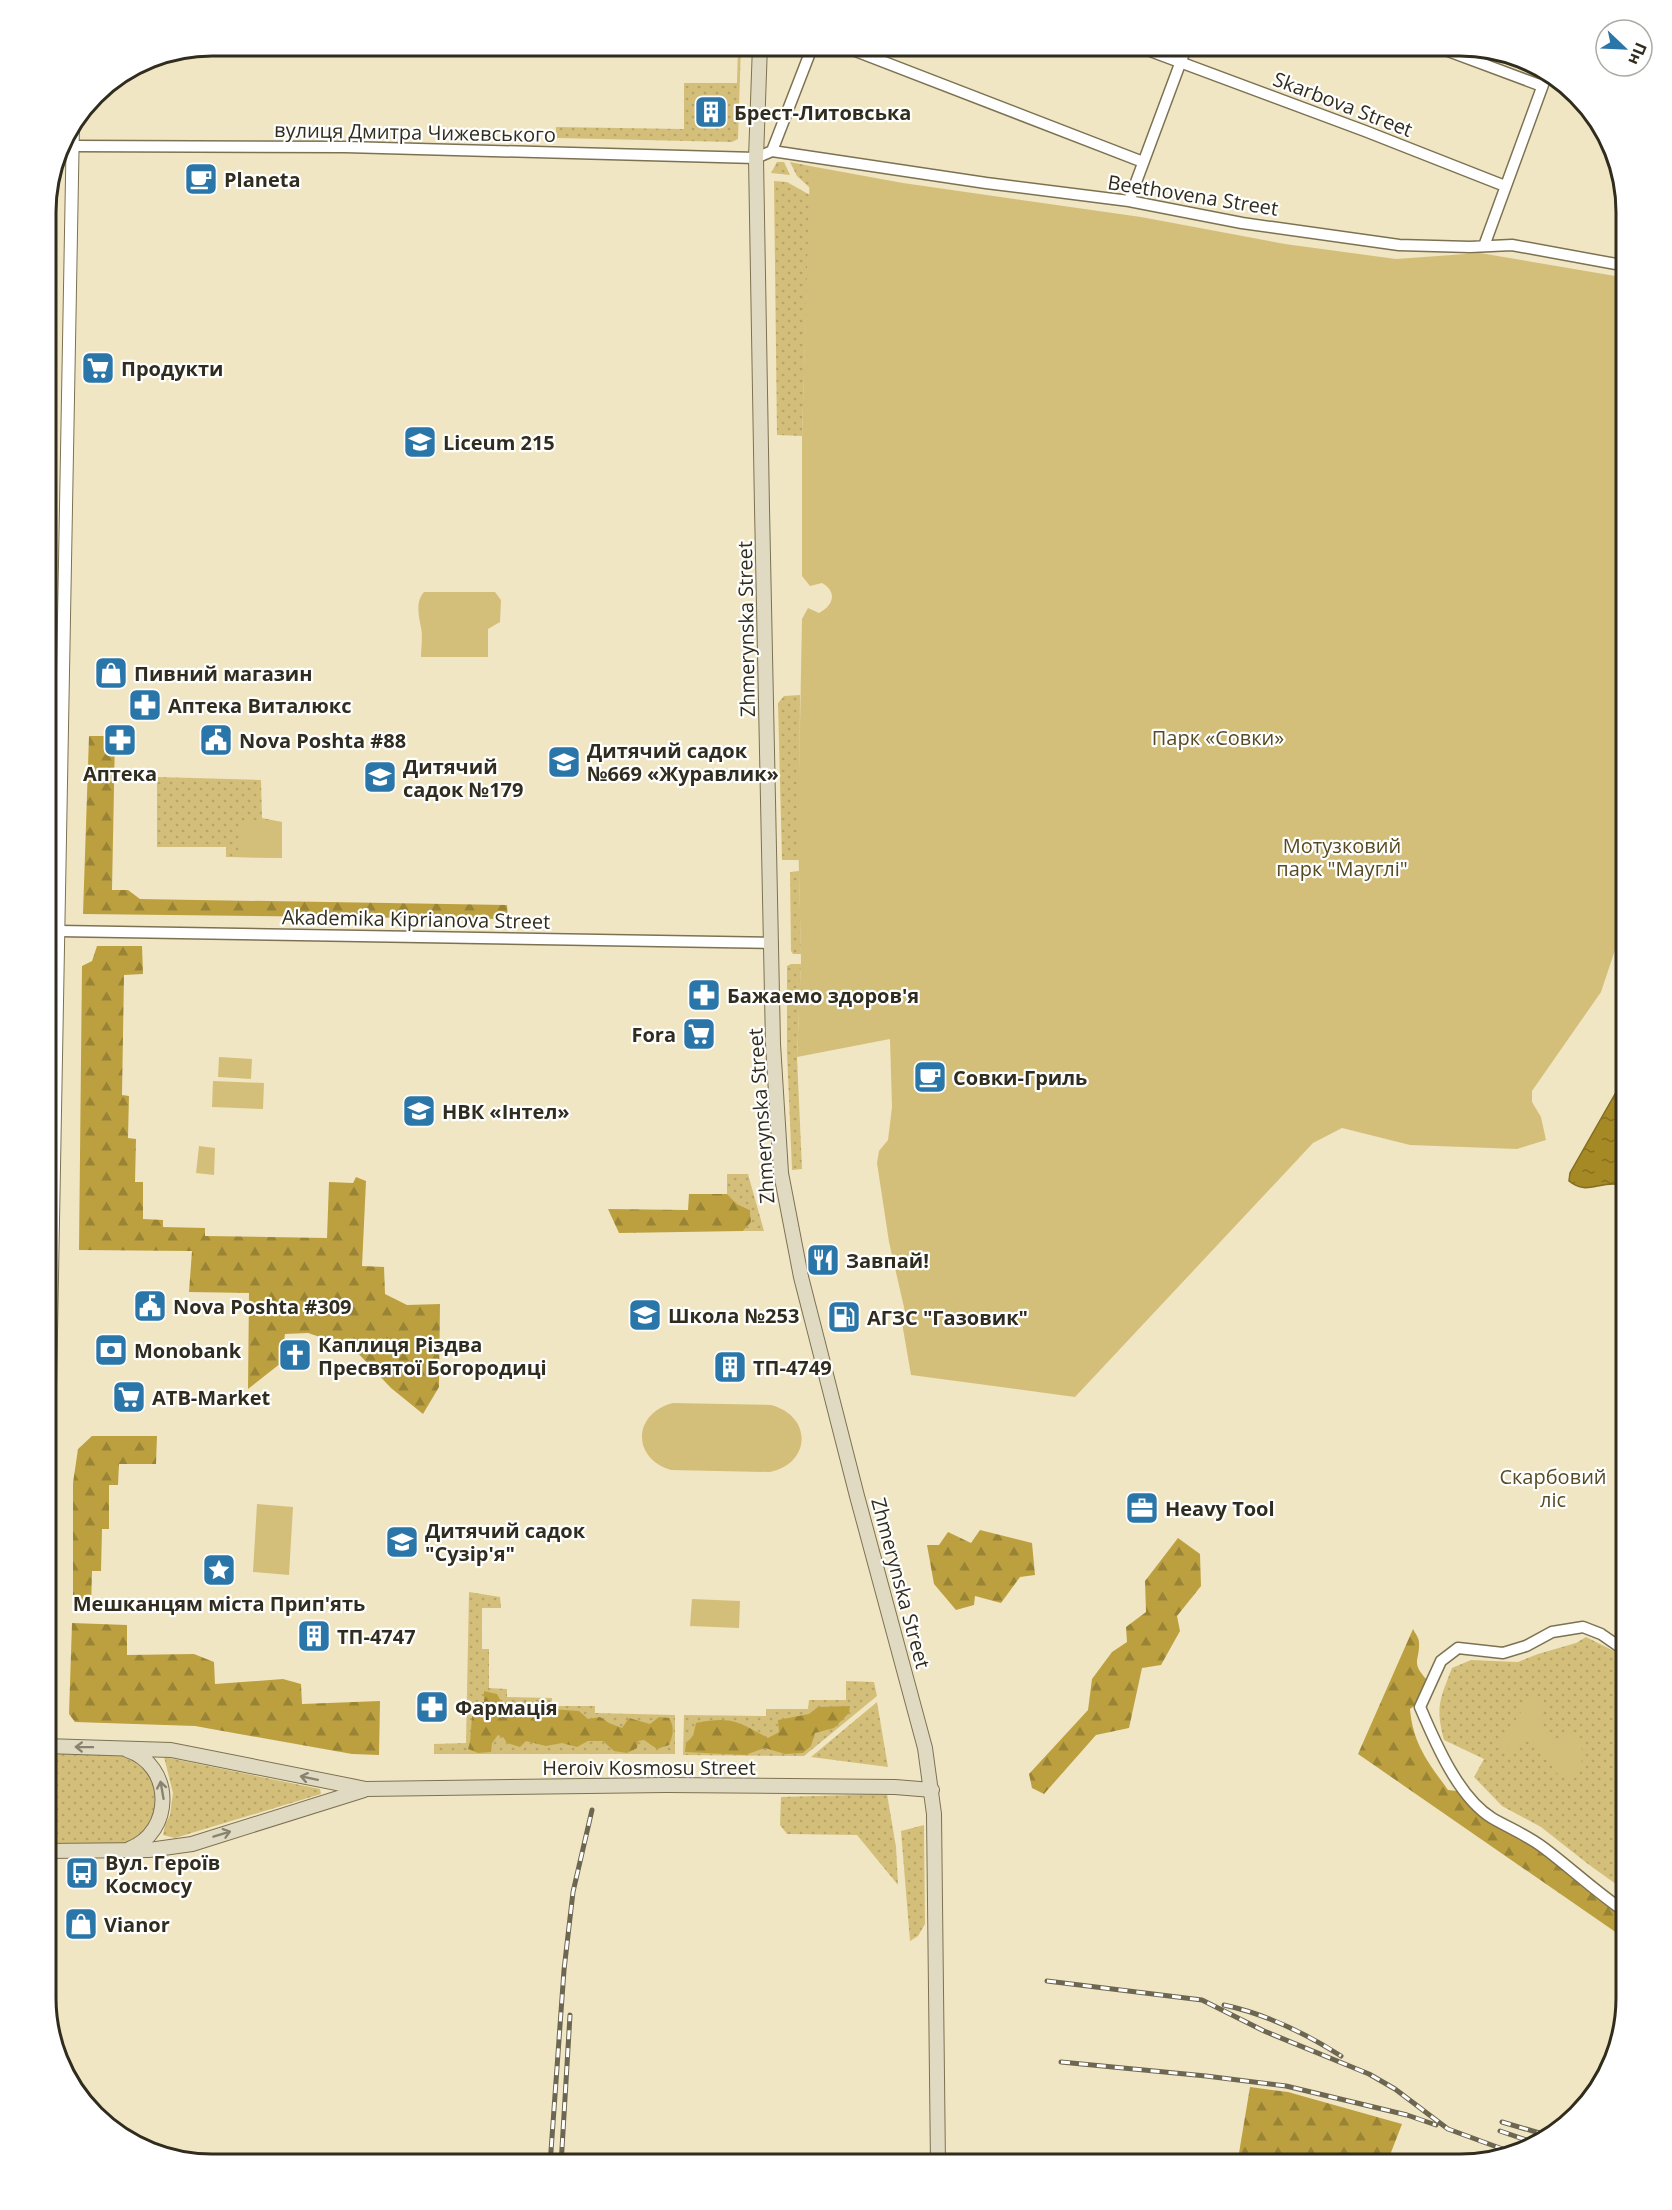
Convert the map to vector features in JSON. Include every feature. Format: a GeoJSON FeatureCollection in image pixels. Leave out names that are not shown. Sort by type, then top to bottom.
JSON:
{"type":"FeatureCollection","features":[{"type":"Feature","properties":{"kind":"main road","name":"Zhmerynska Street"},"geometry":{"type":"LineString","coordinates":[[760,55],[756,158],[773,1044],[784,1196],[801,1278],[925,1748],[932,1790],[938,2154]]}},
{"type":"Feature","properties":{"kind":"main road","name":"Heroiv Kosmosu Street"},"geometry":{"type":"LineString","coordinates":[[55,1746],[171,1750],[366,1789],[666,1785],[895,1787],[932,1790]]}},
{"type":"Feature","properties":{"kind":"main road"},"geometry":{"type":"LineString","coordinates":[[122,1748],[142,1757],[150,1764],[161,1783],[164,1804],[157,1825],[151,1834],[124,1851]]}},
{"type":"Feature","properties":{"kind":"main road","name":"Heroiv Kosmosu Street"},"geometry":{"type":"LineString","coordinates":[[55,1851],[149,1850],[192,1844],[366,1789]]}},
{"type":"Feature","properties":{"kind":"street"},"geometry":{"type":"LineString","coordinates":[[756,158],[772,151],[809,55]]}},
{"type":"Feature","properties":{"kind":"street"},"geometry":{"type":"LineString","coordinates":[[867,56],[1143,162]]}},
{"type":"Feature","properties":{"kind":"street","name":"Skarbova Street"},"geometry":{"type":"LineString","coordinates":[[1161,56],[1505,186]]}},
{"type":"Feature","properties":{"kind":"street"},"geometry":{"type":"LineString","coordinates":[[1129,201],[1183,56]]}},
{"type":"Feature","properties":{"kind":"street"},"geometry":{"type":"LineString","coordinates":[[1461,56],[1542,86]]}},
{"type":"Feature","properties":{"kind":"street"},"geometry":{"type":"LineString","coordinates":[[1484,246],[1544,80]]}},
{"type":"Feature","properties":{"kind":"street"},"geometry":{"type":"LineString","coordinates":[[56,979],[59,931],[73,139]]}},
{"type":"Feature","properties":{"kind":"street","name":"вулиця Дмитра Чижевського"},"geometry":{"type":"LineString","coordinates":[[73,146],[345,147],[756,158]]}},
{"type":"Feature","properties":{"kind":"street","name":"Beethovena Street"},"geometry":{"type":"LineString","coordinates":[[772,151],[1129,201],[1242,223],[1400,245],[1512,245],[1616,264]]}},
{"type":"Feature","properties":{"kind":"street","name":"Akademika Kiprianova Street"},"geometry":{"type":"LineString","coordinates":[[59,931],[772,943]]}},
{"type":"Feature","properties":{"kind":"street"},"geometry":{"type":"LineString","coordinates":[[1616,1645],[1600,1634],[1582,1627],[1552,1632],[1527,1646],[1503,1653],[1458,1648],[1442,1661],[1420,1707],[1439,1752],[1459,1783],[1477,1804],[1490,1817],[1516,1829],[1543,1847],[1616,1906]]}},
{"type":"Feature","properties":{"kind":"green space"},"geometry":{"type":"Polygon","coordinates":[[[738,55],[741,55],[738,139],[732,142],[556,138],[556,127],[684,129],[684,83],[737,83],[738,55]]]}},
{"type":"Feature","properties":{"kind":"green space"},"geometry":{"type":"Polygon","coordinates":[[[777,162],[784,162],[790,175],[771,173],[777,162]]]}},
{"type":"Feature","properties":{"kind":"green space"},"geometry":{"type":"Polygon","coordinates":[[[790,162],[810,166],[810,188],[797,176],[790,162]]]}},
{"type":"Feature","properties":{"kind":"green space","name":"Парк «Совки»"},"geometry":{"type":"Polygon","coordinates":[[[810,166],[903,183],[1141,217],[1285,244],[1396,259],[1480,253],[1616,276],[1616,947],[1601,992],[1532,1091],[1532,1102],[1541,1117],[1546,1140],[1517,1149],[1410,1145],[1342,1128],[1313,1143],[1075,1397],[911,1375],[901,1317],[906,1316],[889,1242],[877,1163],[879,1151],[888,1140],[892,1107],[890,1039],[797,1057],[801,961],[798,830],[802,619],[808,608],[819,613],[828,607],[832,599],[830,590],[822,583],[810,586],[802,576],[802,436],[810,166]]]}},
{"type":"Feature","properties":{"kind":"green space"},"geometry":{"type":"Polygon","coordinates":[[[774,181],[787,182],[810,195],[802,436],[777,435],[774,181]]]}},
{"type":"Feature","properties":{"kind":"green space"},"geometry":{"type":"Polygon","coordinates":[[[424,592],[495,592],[501,600],[500,622],[488,629],[488,657],[421,657],[422,635],[419,605],[424,592]]]}},
{"type":"Feature","properties":{"kind":"green space"},"geometry":{"type":"Polygon","coordinates":[[[800,695],[799,860],[782,860],[778,703],[784,696],[800,695]]]}},
{"type":"Feature","properties":{"kind":"green space"},"geometry":{"type":"Polygon","coordinates":[[[89,736],[115,736],[112,890],[128,890],[140,899],[507,905],[508,919],[83,914],[89,736]]]}},
{"type":"Feature","properties":{"kind":"green space"},"geometry":{"type":"Polygon","coordinates":[[[157,777],[261,780],[262,818],[282,822],[282,858],[226,857],[226,847],[157,847],[157,777]]]}},
{"type":"Feature","properties":{"kind":"green space"},"geometry":{"type":"Polygon","coordinates":[[[240,820],[282,822],[282,858],[238,857],[240,820]]]}},
{"type":"Feature","properties":{"kind":"green space"},"geometry":{"type":"Polygon","coordinates":[[[799,871],[801,954],[793,954],[791,951],[790,872],[799,871]]]}},
{"type":"Feature","properties":{"kind":"green space"},"geometry":{"type":"Polygon","coordinates":[[[97,946],[142,946],[143,974],[124,975],[122,1095],[129,1096],[128,1138],[136,1139],[135,1182],[143,1182],[143,1219],[163,1220],[163,1227],[205,1228],[205,1236],[327,1238],[329,1182],[353,1183],[356,1177],[366,1181],[362,1266],[384,1267],[385,1294],[407,1305],[440,1304],[439,1387],[423,1414],[391,1388],[353,1348],[308,1333],[285,1334],[281,1363],[248,1389],[249,1293],[189,1292],[192,1251],[79,1250],[82,966],[92,961],[97,946]]]}},
{"type":"Feature","properties":{"kind":"green space"},"geometry":{"type":"Polygon","coordinates":[[[801,964],[797,1057],[802,1169],[792,1170],[787,1052],[787,966],[801,964]]]}},
{"type":"Feature","properties":{"kind":"green space"},"geometry":{"type":"Polygon","coordinates":[[[219,1057],[252,1059],[251,1079],[218,1077],[219,1057]]]}},
{"type":"Feature","properties":{"kind":"green space"},"geometry":{"type":"Polygon","coordinates":[[[213,1081],[264,1083],[263,1109],[212,1107],[213,1081]]]}},
{"type":"Feature","properties":{"kind":"green space"},"geometry":{"type":"Polygon","coordinates":[[[199,1146],[215,1148],[214,1175],[196,1173],[199,1146]]]}},
{"type":"Feature","properties":{"kind":"green space"},"geometry":{"type":"Polygon","coordinates":[[[727,1174],[748,1174],[764,1231],[743,1231],[751,1222],[750,1210],[737,1204],[727,1194],[727,1174]]]}},
{"type":"Feature","properties":{"kind":"green space"},"geometry":{"type":"Polygon","coordinates":[[[689,1194],[727,1194],[737,1204],[750,1210],[751,1222],[743,1231],[619,1233],[608,1209],[688,1210],[689,1194]]]}},
{"type":"Feature","properties":{"kind":"green space"},"geometry":{"type":"Polygon","coordinates":[[[673,1403],[771,1405],[785,1411],[794,1419],[800,1429],[802,1440],[799,1450],[793,1460],[784,1467],[770,1472],[671,1470],[658,1464],[649,1456],[642,1436],[644,1425],[650,1416],[660,1408],[673,1403]]]}},
{"type":"Feature","properties":{"kind":"green space"},"geometry":{"type":"Polygon","coordinates":[[[92,1436],[157,1436],[156,1464],[119,1464],[118,1485],[109,1485],[109,1529],[102,1529],[101,1571],[92,1571],[91,1609],[73,1612],[73,1483],[78,1449],[92,1436]]]}},
{"type":"Feature","properties":{"kind":"green space"},"geometry":{"type":"Polygon","coordinates":[[[257,1504],[293,1507],[289,1575],[253,1572],[257,1504]]]}},
{"type":"Feature","properties":{"kind":"green space"},"geometry":{"type":"Polygon","coordinates":[[[980,1530],[1032,1543],[1035,1575],[1020,1577],[1001,1603],[975,1596],[974,1605],[956,1610],[934,1584],[927,1545],[939,1545],[948,1532],[971,1543],[980,1530]]]}},
{"type":"Feature","properties":{"kind":"green space"},"geometry":{"type":"Polygon","coordinates":[[[1178,1538],[1200,1554],[1201,1586],[1177,1616],[1180,1631],[1161,1665],[1142,1668],[1129,1728],[1096,1735],[1044,1794],[1032,1788],[1029,1774],[1088,1710],[1092,1679],[1112,1652],[1127,1642],[1126,1627],[1146,1612],[1145,1581],[1178,1538]]]}},
{"type":"Feature","properties":{"kind":"green space"},"geometry":{"type":"Polygon","coordinates":[[[469,1592],[500,1597],[501,1608],[482,1608],[482,1649],[489,1649],[489,1688],[507,1689],[507,1697],[552,1698],[552,1706],[595,1706],[595,1713],[675,1715],[675,1754],[434,1754],[434,1744],[466,1743],[469,1592]]]}},
{"type":"Feature","properties":{"kind":"green space"},"geometry":{"type":"Polygon","coordinates":[[[692,1599],[740,1601],[739,1628],[690,1626],[692,1599]]]}},
{"type":"Feature","properties":{"kind":"green space"},"geometry":{"type":"Polygon","coordinates":[[[72,1623],[127,1625],[127,1655],[194,1654],[214,1662],[215,1684],[283,1679],[301,1684],[302,1704],[380,1701],[379,1755],[352,1754],[195,1726],[75,1722],[69,1714],[72,1623]]]}},
{"type":"Feature","properties":{"kind":"green space"},"geometry":{"type":"Polygon","coordinates":[[[1413,1629],[1419,1640],[1417,1665],[1427,1680],[1417,1704],[1410,1709],[1418,1743],[1434,1770],[1448,1790],[1466,1792],[1599,1900],[1616,1911],[1616,1932],[1358,1754],[1413,1629]]]}},
{"type":"Feature","properties":{"kind":"green space"},"geometry":{"type":"Polygon","coordinates":[[[1586,1637],[1616,1652],[1616,1884],[1541,1827],[1502,1806],[1474,1777],[1484,1759],[1444,1740],[1441,1729],[1440,1703],[1452,1668],[1471,1660],[1518,1662],[1576,1643],[1586,1637]]]}},
{"type":"Feature","properties":{"kind":"green space"},"geometry":{"type":"Polygon","coordinates":[[[846,1681],[874,1682],[877,1696],[804,1756],[683,1755],[684,1715],[766,1716],[766,1709],[808,1709],[809,1700],[846,1700],[846,1681]]]}},
{"type":"Feature","properties":{"kind":"green space"},"geometry":{"type":"Polygon","coordinates":[[[484,1691],[497,1694],[502,1703],[538,1702],[551,1709],[579,1711],[588,1719],[600,1717],[622,1728],[629,1718],[650,1724],[659,1717],[669,1718],[673,1728],[672,1735],[669,1745],[657,1749],[644,1740],[638,1741],[637,1748],[627,1753],[614,1751],[603,1741],[588,1741],[577,1747],[562,1743],[546,1746],[526,1741],[520,1747],[507,1743],[503,1737],[498,1735],[492,1743],[491,1752],[478,1753],[468,1749],[473,1704],[484,1702],[484,1691]]]}},
{"type":"Feature","properties":{"kind":"green space"},"geometry":{"type":"Polygon","coordinates":[[[1532,1696],[1544,1701],[1541,1722],[1545,1733],[1554,1743],[1560,1748],[1565,1728],[1577,1737],[1580,1743],[1582,1761],[1571,1783],[1554,1771],[1545,1751],[1526,1735],[1513,1751],[1497,1747],[1532,1696]]]}},
{"type":"Feature","properties":{"kind":"green space"},"geometry":{"type":"Polygon","coordinates":[[[877,1702],[888,1767],[811,1757],[877,1702]]]}},
{"type":"Feature","properties":{"kind":"green space"},"geometry":{"type":"Polygon","coordinates":[[[850,1706],[849,1713],[834,1728],[815,1733],[811,1746],[803,1753],[785,1754],[765,1748],[745,1755],[685,1752],[686,1743],[693,1736],[696,1723],[727,1720],[768,1738],[779,1732],[778,1720],[809,1714],[818,1707],[850,1706]]]}},
{"type":"Feature","properties":{"kind":"green space"},"geometry":{"type":"Polygon","coordinates":[[[123,1752],[138,1761],[154,1778],[158,1793],[155,1813],[145,1831],[129,1843],[119,1846],[55,1845],[55,1754],[123,1752]]]}},
{"type":"Feature","properties":{"kind":"green space"},"geometry":{"type":"Polygon","coordinates":[[[164,1757],[320,1789],[321,1794],[175,1838],[163,1835],[170,1815],[173,1793],[164,1757]]]}},
{"type":"Feature","properties":{"kind":"green space"},"geometry":{"type":"Polygon","coordinates":[[[887,1794],[896,1847],[898,1885],[857,1835],[787,1834],[780,1825],[781,1797],[887,1794]]]}},
{"type":"Feature","properties":{"kind":"green space"},"geometry":{"type":"Polygon","coordinates":[[[924,1825],[925,1924],[918,1936],[910,1941],[901,1831],[924,1825]]]}},
{"type":"Feature","properties":{"kind":"green space"},"geometry":{"type":"Polygon","coordinates":[[[1250,2087],[1288,2092],[1402,2124],[1390,2154],[1239,2154],[1250,2087]]]}},
{"type":"Feature","properties":{"kind":"water"},"geometry":{"type":"Polygon","coordinates":[[[1616,1092],[1616,1184],[1580,1187],[1569,1181],[1570,1173],[1616,1092]]]}},
{"type":"Feature","properties":{"kind":"railway"},"geometry":{"type":"LineString","coordinates":[[551,2154],[564,1970],[573,1892],[592,1810]]}},
{"type":"Feature","properties":{"kind":"railway"},"geometry":{"type":"LineString","coordinates":[[1047,1981],[1202,2000],[1264,2031],[1369,2074],[1395,2089],[1448,2129],[1502,2149]]}},
{"type":"Feature","properties":{"kind":"railway"},"geometry":{"type":"LineString","coordinates":[[1224,2005],[1285,2025],[1341,2056]]}},
{"type":"Feature","properties":{"kind":"railway"},"geometry":{"type":"LineString","coordinates":[[562,2154],[570,2015]]}},
{"type":"Feature","properties":{"kind":"railway"},"geometry":{"type":"LineString","coordinates":[[1061,2062],[1286,2086],[1407,2115],[1436,2125]]}},
{"type":"Feature","properties":{"kind":"railway"},"geometry":{"type":"LineString","coordinates":[[1502,2122],[1538,2133]]}},
{"type":"Feature","properties":{"kind":"railway"},"geometry":{"type":"LineString","coordinates":[[1500,2131],[1525,2140]]}},
{"type":"Feature","properties":{"kind":"place","name":"Брест-Литовська"},"geometry":{"type":"Point","coordinates":[711,112]}},
{"type":"Feature","properties":{"kind":"place","name":"Planeta"},"geometry":{"type":"Point","coordinates":[201,179]}},
{"type":"Feature","properties":{"kind":"place","name":"Продукти"},"geometry":{"type":"Point","coordinates":[98,368]}},
{"type":"Feature","properties":{"kind":"place","name":"Liceum 215"},"geometry":{"type":"Point","coordinates":[420,442]}},
{"type":"Feature","properties":{"kind":"place","name":"Пивний магазин"},"geometry":{"type":"Point","coordinates":[111,673]}},
{"type":"Feature","properties":{"kind":"place","name":"Аптека Виталюкс"},"geometry":{"type":"Point","coordinates":[145,705]}},
{"type":"Feature","properties":{"kind":"place","name":"Аптека"},"geometry":{"type":"Point","coordinates":[120,740]}},
{"type":"Feature","properties":{"kind":"place","name":"Nova Poshta #88"},"geometry":{"type":"Point","coordinates":[216,740]}},
{"type":"Feature","properties":{"kind":"place","name":"Дитячий садок №669 «Журавлик»"},"geometry":{"type":"Point","coordinates":[564,762]}},
{"type":"Feature","properties":{"kind":"place","name":"Дитячий садок №179"},"geometry":{"type":"Point","coordinates":[380,777]}},
{"type":"Feature","properties":{"kind":"place","name":"Бажаемо здоров'я"},"geometry":{"type":"Point","coordinates":[704,995]}},
{"type":"Feature","properties":{"kind":"place","name":"Fora"},"geometry":{"type":"Point","coordinates":[699,1034]}},
{"type":"Feature","properties":{"kind":"place","name":"Совки-Гриль"},"geometry":{"type":"Point","coordinates":[930,1077]}},
{"type":"Feature","properties":{"kind":"place","name":"НВК «Інтел»"},"geometry":{"type":"Point","coordinates":[419,1111]}},
{"type":"Feature","properties":{"kind":"place","name":"Завпай!"},"geometry":{"type":"Point","coordinates":[823,1260]}},
{"type":"Feature","properties":{"kind":"place","name":"Nova Poshta #309"},"geometry":{"type":"Point","coordinates":[150,1306]}},
{"type":"Feature","properties":{"kind":"place","name":"Школа №253"},"geometry":{"type":"Point","coordinates":[645,1315]}},
{"type":"Feature","properties":{"kind":"place","name":"АГЗС \"Газовик\""},"geometry":{"type":"Point","coordinates":[844,1317]}},
{"type":"Feature","properties":{"kind":"place","name":"Monobank"},"geometry":{"type":"Point","coordinates":[111,1350]}},
{"type":"Feature","properties":{"kind":"place","name":"Каплиця Різдва Пресвятої Богородиці"},"geometry":{"type":"Point","coordinates":[295,1355]}},
{"type":"Feature","properties":{"kind":"place","name":"ТП-4749"},"geometry":{"type":"Point","coordinates":[730,1367]}},
{"type":"Feature","properties":{"kind":"place","name":"ATB-Market"},"geometry":{"type":"Point","coordinates":[129,1397]}},
{"type":"Feature","properties":{"kind":"place","name":"Heavy Tool"},"geometry":{"type":"Point","coordinates":[1142,1508]}},
{"type":"Feature","properties":{"kind":"place","name":"Дитячий садок \"Сузір'я\""},"geometry":{"type":"Point","coordinates":[402,1542]}},
{"type":"Feature","properties":{"kind":"place","name":"Мешканцям міста Прип'ять"},"geometry":{"type":"Point","coordinates":[219,1570]}},
{"type":"Feature","properties":{"kind":"place","name":"ТП-4747"},"geometry":{"type":"Point","coordinates":[314,1636]}},
{"type":"Feature","properties":{"kind":"place","name":"Фармація"},"geometry":{"type":"Point","coordinates":[432,1707]}},
{"type":"Feature","properties":{"kind":"place","name":"Вул. Героїв Космосу"},"geometry":{"type":"Point","coordinates":[82,1873]}},
{"type":"Feature","properties":{"kind":"place","name":"Vianor"},"geometry":{"type":"Point","coordinates":[81,1924]}},
{"type":"Feature","properties":{"kind":"park label","name":"Мотузковий парк \"Мауглі\""},"geometry":{"type":"Point","coordinates":[1342,856]}},
{"type":"Feature","properties":{"kind":"park label","name":"Скарбовий ліс"},"geometry":{"type":"Point","coordinates":[1553,1488]}}]}
